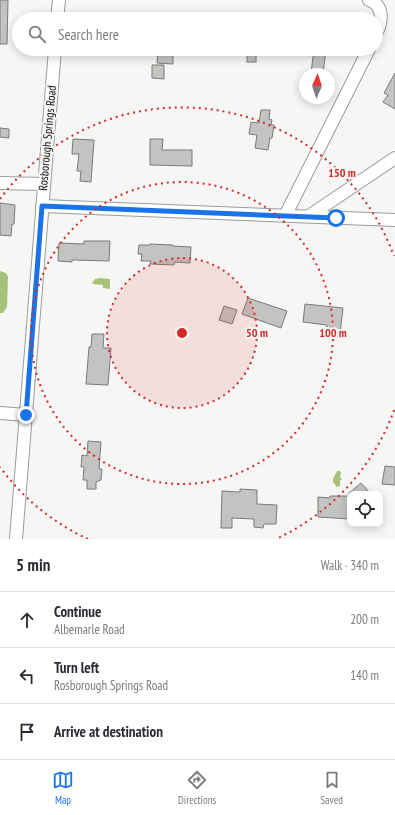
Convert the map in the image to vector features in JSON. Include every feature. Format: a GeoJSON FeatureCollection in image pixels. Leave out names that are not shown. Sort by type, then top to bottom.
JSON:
{"type":"FeatureCollection","features":[{"type":"Feature","properties":{"kind":"street"},"geometry":{"type":"LineString","coordinates":[[58,12],[59,0]]}},
{"type":"Feature","properties":{"kind":"street"},"geometry":{"type":"LineString","coordinates":[[369,0],[378,7],[381,12]]}},
{"type":"Feature","properties":{"kind":"street","name":"Rosborough Springs Road"},"geometry":{"type":"LineString","coordinates":[[16,539],[54,56]]}},
{"type":"Feature","properties":{"kind":"street"},"geometry":{"type":"LineString","coordinates":[[285,216],[365,56]]}},
{"type":"Feature","properties":{"kind":"street"},"geometry":{"type":"LineString","coordinates":[[309,216],[395,158]]}},
{"type":"Feature","properties":{"kind":"street"},"geometry":{"type":"LineString","coordinates":[[0,184],[44,184]]}},
{"type":"Feature","properties":{"kind":"street"},"geometry":{"type":"LineString","coordinates":[[42,206],[395,220]]}},
{"type":"Feature","properties":{"kind":"street"},"geometry":{"type":"LineString","coordinates":[[0,414],[26,415]]}},
{"type":"Feature","properties":{"kind":"shaded area"},"geometry":{"type":"Polygon","coordinates":[[[0,271],[6,273],[8,277],[7,307],[3,313],[0,313],[0,271]]]}},
{"type":"Feature","properties":{"kind":"shaded area"},"geometry":{"type":"Polygon","coordinates":[[[95,279],[110,279],[110,289],[103,288],[103,285],[92,283],[95,279]]]}},
{"type":"Feature","properties":{"kind":"shaded area"},"geometry":{"type":"Polygon","coordinates":[[[337,471],[340,471],[340,477],[342,479],[340,481],[340,486],[337,487],[333,482],[333,479],[337,471]]]}},
{"type":"Feature","properties":{"kind":"building"},"geometry":{"type":"Polygon","coordinates":[[[0,0],[8,0],[7,44],[0,44],[0,0]]]}},
{"type":"Feature","properties":{"kind":"building"},"geometry":{"type":"Polygon","coordinates":[[[158,56],[173,56],[173,64],[157,63],[158,56]]]}},
{"type":"Feature","properties":{"kind":"building"},"geometry":{"type":"Polygon","coordinates":[[[247,56],[256,56],[256,62],[247,62],[247,56]]]}},
{"type":"Feature","properties":{"kind":"building"},"geometry":{"type":"Polygon","coordinates":[[[313,56],[325,56],[324,68],[312,68],[313,56]]]}},
{"type":"Feature","properties":{"kind":"building"},"geometry":{"type":"Polygon","coordinates":[[[152,65],[164,65],[164,79],[152,78],[152,65]]]}},
{"type":"Feature","properties":{"kind":"building"},"geometry":{"type":"Polygon","coordinates":[[[395,73],[395,109],[383,102],[388,95],[384,93],[395,73]]]}},
{"type":"Feature","properties":{"kind":"building"},"geometry":{"type":"Polygon","coordinates":[[[261,110],[270,110],[269,119],[272,120],[271,125],[274,125],[268,150],[255,148],[257,135],[249,134],[251,122],[259,123],[261,110]]]}},
{"type":"Feature","properties":{"kind":"building"},"geometry":{"type":"Polygon","coordinates":[[[0,128],[9,129],[9,138],[0,137],[0,128]]]}},
{"type":"Feature","properties":{"kind":"building"},"geometry":{"type":"Polygon","coordinates":[[[73,139],[94,140],[91,182],[80,181],[81,171],[77,171],[79,154],[72,154],[73,139]]]}},
{"type":"Feature","properties":{"kind":"building"},"geometry":{"type":"Polygon","coordinates":[[[150,139],[163,139],[162,150],[192,150],[192,166],[150,165],[150,139]]]}},
{"type":"Feature","properties":{"kind":"building"},"geometry":{"type":"Polygon","coordinates":[[[0,203],[15,205],[14,224],[12,224],[11,236],[0,235],[0,203]]]}},
{"type":"Feature","properties":{"kind":"building"},"geometry":{"type":"Polygon","coordinates":[[[84,241],[110,241],[109,261],[58,261],[59,243],[84,244],[84,241]]]}},
{"type":"Feature","properties":{"kind":"building"},"geometry":{"type":"Polygon","coordinates":[[[150,244],[191,247],[190,263],[175,262],[174,265],[150,264],[151,261],[141,261],[142,254],[138,254],[139,245],[150,244]]]}},
{"type":"Feature","properties":{"kind":"building"},"geometry":{"type":"Polygon","coordinates":[[[248,298],[287,311],[281,328],[242,314],[248,298]]]}},
{"type":"Feature","properties":{"kind":"building"},"geometry":{"type":"Polygon","coordinates":[[[305,304],[343,308],[340,334],[326,332],[327,325],[303,322],[305,304]]]}},
{"type":"Feature","properties":{"kind":"building"},"geometry":{"type":"Polygon","coordinates":[[[224,306],[237,310],[232,324],[219,320],[224,306]]]}},
{"type":"Feature","properties":{"kind":"building"},"geometry":{"type":"Polygon","coordinates":[[[92,334],[104,334],[103,348],[111,348],[108,385],[86,384],[89,347],[91,347],[92,334]]]}},
{"type":"Feature","properties":{"kind":"building"},"geometry":{"type":"Polygon","coordinates":[[[88,441],[101,442],[99,469],[102,469],[101,480],[96,482],[96,489],[87,489],[87,480],[83,480],[84,467],[81,467],[82,455],[87,456],[88,441]]]}},
{"type":"Feature","properties":{"kind":"building"},"geometry":{"type":"Polygon","coordinates":[[[385,466],[395,467],[395,485],[382,484],[385,466]]]}},
{"type":"Feature","properties":{"kind":"building"},"geometry":{"type":"Polygon","coordinates":[[[361,483],[368,491],[352,491],[361,483]]]}},
{"type":"Feature","properties":{"kind":"building"},"geometry":{"type":"Polygon","coordinates":[[[240,489],[257,490],[257,504],[277,505],[276,524],[264,524],[263,528],[254,527],[254,519],[232,518],[232,528],[221,528],[222,491],[240,492],[240,489]]]}},
{"type":"Feature","properties":{"kind":"building"},"geometry":{"type":"Polygon","coordinates":[[[330,496],[347,496],[347,519],[318,517],[318,497],[330,498],[330,496]]]}},
{"type":"Feature","properties":{"kind":"route"},"geometry":{"type":"LineString","coordinates":[[26,415],[42,206],[336,218]]}}]}
